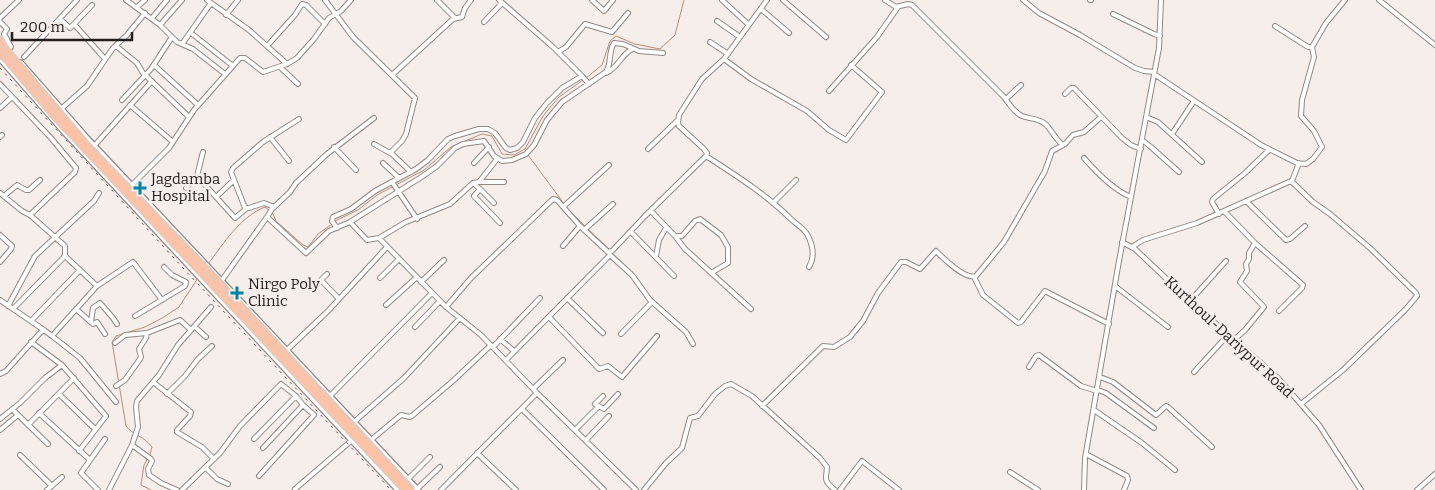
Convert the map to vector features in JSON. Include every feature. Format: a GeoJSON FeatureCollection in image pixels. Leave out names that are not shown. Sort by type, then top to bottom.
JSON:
{"type":"FeatureCollection","features":[{"type":"Feature","properties":{"kind":"highway"},"geometry":{"type":"LineString","coordinates":[[0,39],[2,50],[55,117],[405,490]]}},
{"type":"Feature","properties":{"kind":"highway"},"geometry":{"type":"LineString","coordinates":[[2,50],[88,146],[416,490]]}},
{"type":"Feature","properties":{"kind":"street"},"geometry":{"type":"LineString","coordinates":[[1,61],[11,47],[4,34],[7,29],[0,20],[19,0]]}},
{"type":"Feature","properties":{"kind":"street"},"geometry":{"type":"LineString","coordinates":[[24,57],[77,0]]}},
{"type":"Feature","properties":{"kind":"street"},"geometry":{"type":"LineString","coordinates":[[126,0],[152,18],[172,37],[193,49],[225,74]]}},
{"type":"Feature","properties":{"kind":"street"},"geometry":{"type":"LineString","coordinates":[[138,7],[145,0]]}},
{"type":"Feature","properties":{"kind":"street"},"geometry":{"type":"LineString","coordinates":[[152,18],[167,0]]}},
{"type":"Feature","properties":{"kind":"street"},"geometry":{"type":"LineString","coordinates":[[160,25],[182,0]]}},
{"type":"Feature","properties":{"kind":"street"},"geometry":{"type":"LineString","coordinates":[[226,14],[238,0]]}},
{"type":"Feature","properties":{"kind":"street"},"geometry":{"type":"LineString","coordinates":[[325,0],[353,37],[415,100],[406,134],[391,153]]}},
{"type":"Feature","properties":{"kind":"street"},"geometry":{"type":"LineString","coordinates":[[132,185],[173,142],[198,105],[240,58],[243,58],[263,72],[287,64],[306,49],[329,18],[351,0]]}},
{"type":"Feature","properties":{"kind":"street"},"geometry":{"type":"LineString","coordinates":[[392,76],[455,18],[463,15],[465,8],[471,0]]}},
{"type":"Feature","properties":{"kind":"street"},"geometry":{"type":"LineString","coordinates":[[592,0],[604,11],[613,0]]}},
{"type":"Feature","properties":{"kind":"street"},"geometry":{"type":"LineString","coordinates":[[722,0],[749,25]]}},
{"type":"Feature","properties":{"kind":"street"},"geometry":{"type":"LineString","coordinates":[[648,149],[678,120],[702,79],[724,60],[767,0]]}},
{"type":"Feature","properties":{"kind":"street"},"geometry":{"type":"LineString","coordinates":[[783,0],[826,37]]}},
{"type":"Feature","properties":{"kind":"street"},"geometry":{"type":"LineString","coordinates":[[885,0],[895,6],[908,4],[912,6],[1006,99],[1018,114],[1044,123],[1054,137],[1063,144]]}},
{"type":"Feature","properties":{"kind":"street"},"geometry":{"type":"LineString","coordinates":[[1023,0],[1044,16],[1080,35],[1134,68],[1152,72],[1269,150],[1299,163],[1309,163],[1322,148],[1314,131],[1301,116],[1302,100],[1314,58],[1312,47],[1326,23],[1345,0]]}},
{"type":"Feature","properties":{"kind":"street"},"geometry":{"type":"LineString","coordinates":[[1084,490],[1086,454],[1122,242],[1141,149],[1152,72],[1160,36],[1161,0]]}},
{"type":"Feature","properties":{"kind":"street"},"geometry":{"type":"LineString","coordinates":[[182,44],[191,33],[209,1],[249,30],[287,64]]}},
{"type":"Feature","properties":{"kind":"street"},"geometry":{"type":"LineString","coordinates":[[439,1],[455,18]]}},
{"type":"Feature","properties":{"kind":"street"},"geometry":{"type":"LineString","coordinates":[[484,22],[500,1],[558,52],[589,83]]}},
{"type":"Feature","properties":{"kind":"street"},"geometry":{"type":"LineString","coordinates":[[1382,1],[1435,45]]}},
{"type":"Feature","properties":{"kind":"street"},"geometry":{"type":"LineString","coordinates":[[267,46],[295,16],[302,4],[306,5],[325,24]]}},
{"type":"Feature","properties":{"kind":"street"},"geometry":{"type":"LineString","coordinates":[[60,19],[70,28],[92,5]]}},
{"type":"Feature","properties":{"kind":"street"},"geometry":{"type":"LineString","coordinates":[[830,91],[850,65],[877,36],[898,6]]}},
{"type":"Feature","properties":{"kind":"street"},"geometry":{"type":"LineString","coordinates":[[761,9],[789,33]]}},
{"type":"Feature","properties":{"kind":"street"},"geometry":{"type":"LineString","coordinates":[[558,52],[566,47],[585,24],[612,32],[628,12]]}},
{"type":"Feature","properties":{"kind":"street"},"geometry":{"type":"LineString","coordinates":[[62,109],[87,86],[116,46],[128,35],[145,13]]}},
{"type":"Feature","properties":{"kind":"street"},"geometry":{"type":"LineString","coordinates":[[1113,14],[1160,36]]}},
{"type":"Feature","properties":{"kind":"street"},"geometry":{"type":"LineString","coordinates":[[716,21],[740,37]]}},
{"type":"Feature","properties":{"kind":"street"},"geometry":{"type":"LineString","coordinates":[[74,24],[105,60]]}},
{"type":"Feature","properties":{"kind":"street"},"geometry":{"type":"LineString","coordinates":[[1275,26],[1308,47],[1312,47]]}},
{"type":"Feature","properties":{"kind":"street"},"geometry":{"type":"LineString","coordinates":[[191,33],[233,66]]}},
{"type":"Feature","properties":{"kind":"street"},"geometry":{"type":"LineString","coordinates":[[122,100],[154,65],[172,37]]}},
{"type":"Feature","properties":{"kind":"street"},"geometry":{"type":"LineString","coordinates":[[710,42],[728,54]]}},
{"type":"Feature","properties":{"kind":"street"},"geometry":{"type":"LineString","coordinates":[[604,73],[609,67],[610,51],[614,43],[623,44],[632,49],[649,53],[663,52]]}},
{"type":"Feature","properties":{"kind":"street"},"geometry":{"type":"LineString","coordinates":[[116,46],[137,63],[146,75],[189,117]]}},
{"type":"Feature","properties":{"kind":"street"},"geometry":{"type":"LineString","coordinates":[[268,216],[306,253],[335,225],[350,222],[430,172],[458,146],[482,141],[486,142],[497,158],[502,161],[512,160],[527,153],[534,145],[547,120],[566,98],[611,70],[626,52],[632,49]]}},
{"type":"Feature","properties":{"kind":"street"},"geometry":{"type":"LineString","coordinates":[[1,61],[10,60],[21,63],[94,146],[222,280],[408,479],[416,490],[440,467]]}},
{"type":"Feature","properties":{"kind":"street"},"geometry":{"type":"LineString","coordinates":[[724,60],[751,79],[807,111],[828,129],[846,140],[882,92],[850,65]]}},
{"type":"Feature","properties":{"kind":"street"},"geometry":{"type":"LineString","coordinates":[[1,61],[66,134],[398,490]]}},
{"type":"Feature","properties":{"kind":"street"},"geometry":{"type":"LineString","coordinates":[[154,65],[198,105]]}},
{"type":"Feature","properties":{"kind":"street"},"geometry":{"type":"LineString","coordinates":[[280,67],[298,84]]}},
{"type":"Feature","properties":{"kind":"street"},"geometry":{"type":"LineString","coordinates":[[510,150],[520,145],[535,118],[550,99],[565,86],[583,76]]}},
{"type":"Feature","properties":{"kind":"street"},"geometry":{"type":"LineString","coordinates":[[94,146],[152,81]]}},
{"type":"Feature","properties":{"kind":"street"},"geometry":{"type":"LineString","coordinates":[[0,84],[52,138],[76,168],[75,172],[30,215]]}},
{"type":"Feature","properties":{"kind":"street"},"geometry":{"type":"LineString","coordinates":[[1006,99],[1021,85]]}},
{"type":"Feature","properties":{"kind":"street"},"geometry":{"type":"LineString","coordinates":[[1065,94],[1073,87],[1127,142],[1141,149]]}},
{"type":"Feature","properties":{"kind":"street"},"geometry":{"type":"LineString","coordinates":[[0,108],[12,97]]}},
{"type":"Feature","properties":{"kind":"street"},"geometry":{"type":"LineString","coordinates":[[1172,134],[1194,101]]}},
{"type":"Feature","properties":{"kind":"street"},"geometry":{"type":"LineString","coordinates":[[130,105],[173,142]]}},
{"type":"Feature","properties":{"kind":"street"},"geometry":{"type":"LineString","coordinates":[[974,278],[1002,245],[1045,171],[1052,151],[1073,135],[1084,132],[1101,116]]}},
{"type":"Feature","properties":{"kind":"street"},"geometry":{"type":"LineString","coordinates":[[1146,116],[1156,120],[1202,162]]}},
{"type":"Feature","properties":{"kind":"street"},"geometry":{"type":"LineString","coordinates":[[247,208],[244,206],[231,172],[233,168],[270,137],[299,118]]}},
{"type":"Feature","properties":{"kind":"street"},"geometry":{"type":"LineString","coordinates":[[222,280],[273,208],[292,190],[296,183],[334,147],[374,118]]}},
{"type":"Feature","properties":{"kind":"street"},"geometry":{"type":"LineString","coordinates":[[678,120],[682,130],[706,152],[706,156],[774,202],[805,231],[813,256],[809,267]]}},
{"type":"Feature","properties":{"kind":"street"},"geometry":{"type":"LineString","coordinates":[[335,225],[333,217],[351,209],[375,190],[411,172],[428,160],[451,137],[479,129],[488,129],[493,131],[504,146],[510,150],[512,160]]}},
{"type":"Feature","properties":{"kind":"street"},"geometry":{"type":"LineString","coordinates":[[270,137],[289,161]]}},
{"type":"Feature","properties":{"kind":"street"},"geometry":{"type":"LineString","coordinates":[[1142,140],[1179,172]]}},
{"type":"Feature","properties":{"kind":"street"},"geometry":{"type":"LineString","coordinates":[[374,144],[391,153],[411,172]]}},
{"type":"Feature","properties":{"kind":"street"},"geometry":{"type":"LineString","coordinates":[[334,147],[356,170]]}},
{"type":"Feature","properties":{"kind":"street"},"geometry":{"type":"LineString","coordinates":[[474,163],[489,147]]}},
{"type":"Feature","properties":{"kind":"street"},"geometry":{"type":"LineString","coordinates":[[1219,214],[1212,204],[1212,200],[1269,150]]}},
{"type":"Feature","properties":{"kind":"street"},"geometry":{"type":"LineString","coordinates":[[186,188],[197,176],[203,152]]}},
{"type":"Feature","properties":{"kind":"street"},"geometry":{"type":"LineString","coordinates":[[506,360],[706,156]]}},
{"type":"Feature","properties":{"kind":"street"},"geometry":{"type":"LineString","coordinates":[[480,182],[497,158]]}},
{"type":"Feature","properties":{"kind":"street"},"geometry":{"type":"LineString","coordinates":[[1084,158],[1104,178],[1131,197]]}},
{"type":"Feature","properties":{"kind":"street"},"geometry":{"type":"LineString","coordinates":[[383,163],[399,178]]}},
{"type":"Feature","properties":{"kind":"street"},"geometry":{"type":"LineString","coordinates":[[1132,247],[1143,240],[1188,227],[1292,181],[1299,163]]}},
{"type":"Feature","properties":{"kind":"street"},"geometry":{"type":"LineString","coordinates":[[563,207],[609,165]]}},
{"type":"Feature","properties":{"kind":"street"},"geometry":{"type":"LineString","coordinates":[[197,176],[235,218],[247,208],[264,203],[273,208]]}},
{"type":"Feature","properties":{"kind":"street"},"geometry":{"type":"LineString","coordinates":[[13,309],[65,256],[65,246],[55,236],[2,194],[16,185],[29,190],[40,180]]}},
{"type":"Feature","properties":{"kind":"street"},"geometry":{"type":"LineString","coordinates":[[216,197],[234,180]]}},
{"type":"Feature","properties":{"kind":"street"},"geometry":{"type":"LineString","coordinates":[[774,202],[796,180]]}},
{"type":"Feature","properties":{"kind":"street"},"geometry":{"type":"LineString","coordinates":[[1292,181],[1312,201],[1328,212],[1370,248],[1418,295],[1343,370],[1301,404]]}},
{"type":"Feature","properties":{"kind":"street"},"geometry":{"type":"LineString","coordinates":[[392,182],[417,218]]}},
{"type":"Feature","properties":{"kind":"street"},"geometry":{"type":"LineString","coordinates":[[350,222],[367,240],[379,238],[406,222],[450,204],[473,183],[504,182]]}},
{"type":"Feature","properties":{"kind":"street"},"geometry":{"type":"LineString","coordinates":[[473,183],[494,202]]}},
{"type":"Feature","properties":{"kind":"street"},"geometry":{"type":"LineString","coordinates":[[480,189],[474,196],[500,223]]}},
{"type":"Feature","properties":{"kind":"street"},"geometry":{"type":"LineString","coordinates":[[8,306],[32,260],[55,236],[94,201],[99,193]]}},
{"type":"Feature","properties":{"kind":"street"},"geometry":{"type":"LineString","coordinates":[[446,307],[471,278],[552,199],[557,200],[584,230],[611,253],[652,302],[681,328],[693,344]]}},
{"type":"Feature","properties":{"kind":"street"},"geometry":{"type":"LineString","coordinates":[[1246,201],[1286,240],[1290,239],[1304,226]]}},
{"type":"Feature","properties":{"kind":"street"},"geometry":{"type":"LineString","coordinates":[[584,230],[613,204]]}},
{"type":"Feature","properties":{"kind":"street"},"geometry":{"type":"LineString","coordinates":[[650,211],[685,249],[751,309]]}},
{"type":"Feature","properties":{"kind":"street"},"geometry":{"type":"LineString","coordinates":[[1224,211],[1255,243],[1303,285],[1279,311]]}},
{"type":"Feature","properties":{"kind":"street"},"geometry":{"type":"LineString","coordinates":[[675,236],[682,236],[699,219],[706,222],[721,235],[727,244],[728,261],[725,265],[711,273]]}},
{"type":"Feature","properties":{"kind":"street"},"geometry":{"type":"LineString","coordinates":[[562,246],[580,226]]}},
{"type":"Feature","properties":{"kind":"street"},"geometry":{"type":"LineString","coordinates":[[656,256],[659,240],[666,228]]}},
{"type":"Feature","properties":{"kind":"street"},"geometry":{"type":"LineString","coordinates":[[631,232],[674,276]]}},
{"type":"Feature","properties":{"kind":"street"},"geometry":{"type":"LineString","coordinates":[[0,235],[12,246],[11,250],[0,262]]}},
{"type":"Feature","properties":{"kind":"street"},"geometry":{"type":"LineString","coordinates":[[379,238],[440,302],[481,335],[636,490]]}},
{"type":"Feature","properties":{"kind":"street","name":"Kurthoul-Dariypur Road"},"geometry":{"type":"LineString","coordinates":[[1122,242],[1132,247],[1273,374],[1319,425],[1361,490]]}},
{"type":"Feature","properties":{"kind":"street"},"geometry":{"type":"LineString","coordinates":[[1234,340],[1264,307],[1240,282],[1247,271],[1246,264],[1249,259],[1249,252],[1255,243]]}},
{"type":"Feature","properties":{"kind":"street"},"geometry":{"type":"LineString","coordinates":[[287,350],[339,299],[387,247]]}},
{"type":"Feature","properties":{"kind":"street"},"geometry":{"type":"LineString","coordinates":[[762,406],[823,346],[834,348],[850,337],[863,321],[878,293],[901,262],[904,261],[920,269],[936,251],[964,275],[974,278],[983,295],[1018,323],[1021,322],[1046,291],[1109,324]]}},
{"type":"Feature","properties":{"kind":"street"},"geometry":{"type":"LineString","coordinates":[[65,256],[97,286]]}},
{"type":"Feature","properties":{"kind":"street"},"geometry":{"type":"LineString","coordinates":[[380,278],[399,259]]}},
{"type":"Feature","properties":{"kind":"street"},"geometry":{"type":"LineString","coordinates":[[421,282],[444,260]]}},
{"type":"Feature","properties":{"kind":"street"},"geometry":{"type":"LineString","coordinates":[[1190,301],[1226,261]]}},
{"type":"Feature","properties":{"kind":"street"},"geometry":{"type":"LineString","coordinates":[[52,336],[97,286],[133,262],[162,300]]}},
{"type":"Feature","properties":{"kind":"street"},"geometry":{"type":"LineString","coordinates":[[135,316],[184,287],[186,282],[172,275],[164,266]]}},
{"type":"Feature","properties":{"kind":"street"},"geometry":{"type":"LineString","coordinates":[[32,320],[80,270]]}},
{"type":"Feature","properties":{"kind":"street"},"geometry":{"type":"LineString","coordinates":[[327,274],[321,280],[339,299]]}},
{"type":"Feature","properties":{"kind":"street"},"geometry":{"type":"LineString","coordinates":[[386,305],[416,277]]}},
{"type":"Feature","properties":{"kind":"street"},"geometry":{"type":"LineString","coordinates":[[218,295],[227,286]]}},
{"type":"Feature","properties":{"kind":"street"},"geometry":{"type":"LineString","coordinates":[[1115,286],[1168,327]]}},
{"type":"Feature","properties":{"kind":"street"},"geometry":{"type":"LineString","coordinates":[[320,406],[432,293]]}},
{"type":"Feature","properties":{"kind":"street"},"geometry":{"type":"LineString","coordinates":[[371,440],[402,414],[410,418],[500,339],[540,298]]}},
{"type":"Feature","properties":{"kind":"street"},"geometry":{"type":"LineString","coordinates":[[567,298],[603,332]]}},
{"type":"Feature","properties":{"kind":"street"},"geometry":{"type":"LineString","coordinates":[[0,300],[32,320],[80,358],[116,402]]}},
{"type":"Feature","properties":{"kind":"street"},"geometry":{"type":"LineString","coordinates":[[415,327],[440,302]]}},
{"type":"Feature","properties":{"kind":"street"},"geometry":{"type":"LineString","coordinates":[[621,334],[652,302]]}},
{"type":"Feature","properties":{"kind":"street"},"geometry":{"type":"LineString","coordinates":[[90,322],[94,308],[100,303],[117,324]]}},
{"type":"Feature","properties":{"kind":"street"},"geometry":{"type":"LineString","coordinates":[[116,490],[110,488],[132,445],[138,427],[136,404],[178,345],[211,307]]}},
{"type":"Feature","properties":{"kind":"street"},"geometry":{"type":"LineString","coordinates":[[76,309],[93,324],[97,322],[105,334]]}},
{"type":"Feature","properties":{"kind":"street"},"geometry":{"type":"LineString","coordinates":[[549,317],[600,369],[608,366],[622,377],[657,336]]}},
{"type":"Feature","properties":{"kind":"street"},"geometry":{"type":"LineString","coordinates":[[354,422],[404,378],[460,318]]}},
{"type":"Feature","properties":{"kind":"street"},"geometry":{"type":"LineString","coordinates":[[114,343],[125,335],[180,320],[206,337]]}},
{"type":"Feature","properties":{"kind":"street"},"geometry":{"type":"LineString","coordinates":[[0,374],[6,371],[44,330]]}},
{"type":"Feature","properties":{"kind":"street"},"geometry":{"type":"LineString","coordinates":[[118,385],[140,360],[139,348],[146,338],[148,330]]}},
{"type":"Feature","properties":{"kind":"street"},"geometry":{"type":"LineString","coordinates":[[1194,372],[1228,335]]}},
{"type":"Feature","properties":{"kind":"street"},"geometry":{"type":"LineString","coordinates":[[500,339],[514,351]]}},
{"type":"Feature","properties":{"kind":"street"},"geometry":{"type":"LineString","coordinates":[[31,342],[62,366],[106,416],[79,451]]}},
{"type":"Feature","properties":{"kind":"street"},"geometry":{"type":"LineString","coordinates":[[168,394],[198,359],[212,346]]}},
{"type":"Feature","properties":{"kind":"street"},"geometry":{"type":"LineString","coordinates":[[1029,366],[1035,357],[1039,355],[1082,386],[1106,393],[1154,428]]}},
{"type":"Feature","properties":{"kind":"street"},"geometry":{"type":"LineString","coordinates":[[533,389],[563,360]]}},
{"type":"Feature","properties":{"kind":"street"},"geometry":{"type":"LineString","coordinates":[[1,430],[0,420],[13,410],[45,378],[62,366]]}},
{"type":"Feature","properties":{"kind":"street"},"geometry":{"type":"LineString","coordinates":[[1100,377],[1113,382],[1156,414],[1166,406],[1168,407],[1212,447]]}},
{"type":"Feature","properties":{"kind":"street"},"geometry":{"type":"LineString","coordinates":[[28,425],[74,378]]}},
{"type":"Feature","properties":{"kind":"street"},"geometry":{"type":"LineString","coordinates":[[153,382],[192,414],[177,432],[202,447],[214,459]]}},
{"type":"Feature","properties":{"kind":"street"},"geometry":{"type":"LineString","coordinates":[[182,490],[206,468],[240,426],[282,384],[296,396],[300,407],[314,415],[259,476]]}},
{"type":"Feature","properties":{"kind":"street"},"geometry":{"type":"LineString","coordinates":[[644,490],[666,463],[682,448],[690,418],[699,414],[711,398],[728,384],[733,384],[752,396],[825,463],[827,468],[825,479],[835,490]]}},
{"type":"Feature","properties":{"kind":"street"},"geometry":{"type":"LineString","coordinates":[[441,490],[537,393]]}},
{"type":"Feature","properties":{"kind":"street"},"geometry":{"type":"LineString","coordinates":[[58,394],[95,429]]}},
{"type":"Feature","properties":{"kind":"street"},"geometry":{"type":"LineString","coordinates":[[602,396],[595,404],[604,409],[618,394]]}},
{"type":"Feature","properties":{"kind":"street"},"geometry":{"type":"LineString","coordinates":[[254,439],[296,396]]}},
{"type":"Feature","properties":{"kind":"street"},"geometry":{"type":"LineString","coordinates":[[263,448],[300,407]]}},
{"type":"Feature","properties":{"kind":"street"},"geometry":{"type":"LineString","coordinates":[[575,430],[598,407]]}},
{"type":"Feature","properties":{"kind":"street"},"geometry":{"type":"LineString","coordinates":[[522,408],[604,490]]}},
{"type":"Feature","properties":{"kind":"street"},"geometry":{"type":"LineString","coordinates":[[13,410],[48,444]]}},
{"type":"Feature","properties":{"kind":"street"},"geometry":{"type":"LineString","coordinates":[[1094,410],[1142,443],[1175,470]]}},
{"type":"Feature","properties":{"kind":"street"},"geometry":{"type":"LineString","coordinates":[[39,413],[90,460]]}},
{"type":"Feature","properties":{"kind":"street"},"geometry":{"type":"LineString","coordinates":[[1,430],[18,415]]}},
{"type":"Feature","properties":{"kind":"street"},"geometry":{"type":"LineString","coordinates":[[586,440],[609,416]]}},
{"type":"Feature","properties":{"kind":"street"},"geometry":{"type":"LineString","coordinates":[[95,489],[81,474],[105,439]]}},
{"type":"Feature","properties":{"kind":"street"},"geometry":{"type":"LineString","coordinates":[[295,490],[351,440]]}},
{"type":"Feature","properties":{"kind":"street"},"geometry":{"type":"LineString","coordinates":[[132,445],[151,459],[148,469],[149,475],[177,490]]}},
{"type":"Feature","properties":{"kind":"street"},"geometry":{"type":"LineString","coordinates":[[477,453],[516,490]]}},
{"type":"Feature","properties":{"kind":"street"},"geometry":{"type":"LineString","coordinates":[[1086,454],[1127,476],[1128,480],[1124,490]]}},
{"type":"Feature","properties":{"kind":"street"},"geometry":{"type":"LineString","coordinates":[[20,455],[52,486]]}},
{"type":"Feature","properties":{"kind":"street"},"geometry":{"type":"LineString","coordinates":[[408,479],[430,456]]}},
{"type":"Feature","properties":{"kind":"street"},"geometry":{"type":"LineString","coordinates":[[840,490],[862,461],[899,490]]}},
{"type":"Feature","properties":{"kind":"street"},"geometry":{"type":"LineString","coordinates":[[206,468],[217,479],[228,484]]}},
{"type":"Feature","properties":{"kind":"street"},"geometry":{"type":"LineString","coordinates":[[1010,472],[1038,490]]}},
{"type":"Feature","properties":{"kind":"street"},"geometry":{"type":"LineString","coordinates":[[1417,490],[1435,474]]}},
{"type":"Feature","properties":{"kind":"street"},"geometry":{"type":"LineString","coordinates":[[47,490],[62,477]]}},
{"type":"Feature","properties":{"kind":"waterway"},"geometry":{"type":"LineString","coordinates":[[586,78],[602,65],[610,41],[616,36],[635,44],[660,49],[675,35],[684,0]]}},
{"type":"Feature","properties":{"kind":"waterway"},"geometry":{"type":"LineString","coordinates":[[335,221],[358,210],[377,195],[424,170],[451,147],[482,134],[492,136],[502,154],[514,155],[525,149],[543,116],[559,97],[583,80]]}},
{"type":"Feature","properties":{"kind":"waterway"},"geometry":{"type":"LineString","coordinates":[[528,155],[562,201]]}},
{"type":"Feature","properties":{"kind":"waterway"},"geometry":{"type":"LineString","coordinates":[[208,264],[226,239],[240,224],[256,211],[265,207],[273,214],[276,221],[303,245],[308,247],[318,234],[332,224]]}},
{"type":"Feature","properties":{"kind":"waterway"},"geometry":{"type":"LineString","coordinates":[[571,212],[585,226]]}},
{"type":"Feature","properties":{"kind":"waterway"},"geometry":{"type":"LineString","coordinates":[[587,228],[610,250]]}},
{"type":"Feature","properties":{"kind":"waterway"},"geometry":{"type":"LineString","coordinates":[[612,253],[635,275]]}},
{"type":"Feature","properties":{"kind":"waterway"},"geometry":{"type":"LineString","coordinates":[[151,490],[141,485],[144,465],[152,447],[146,440],[126,426],[112,342],[116,336],[145,327],[179,307],[198,278]]}},
{"type":"Feature","properties":{"kind":"railway"},"geometry":{"type":"LineString","coordinates":[[0,68],[183,268],[391,490]]}},
{"type":"Feature","properties":{"kind":"place","name":"Jagdamba Hospital"},"geometry":{"type":"Point","coordinates":[140,188]}},
{"type":"Feature","properties":{"kind":"place","name":"Nirgo Poly Clinic"},"geometry":{"type":"Point","coordinates":[237,293]}}]}
